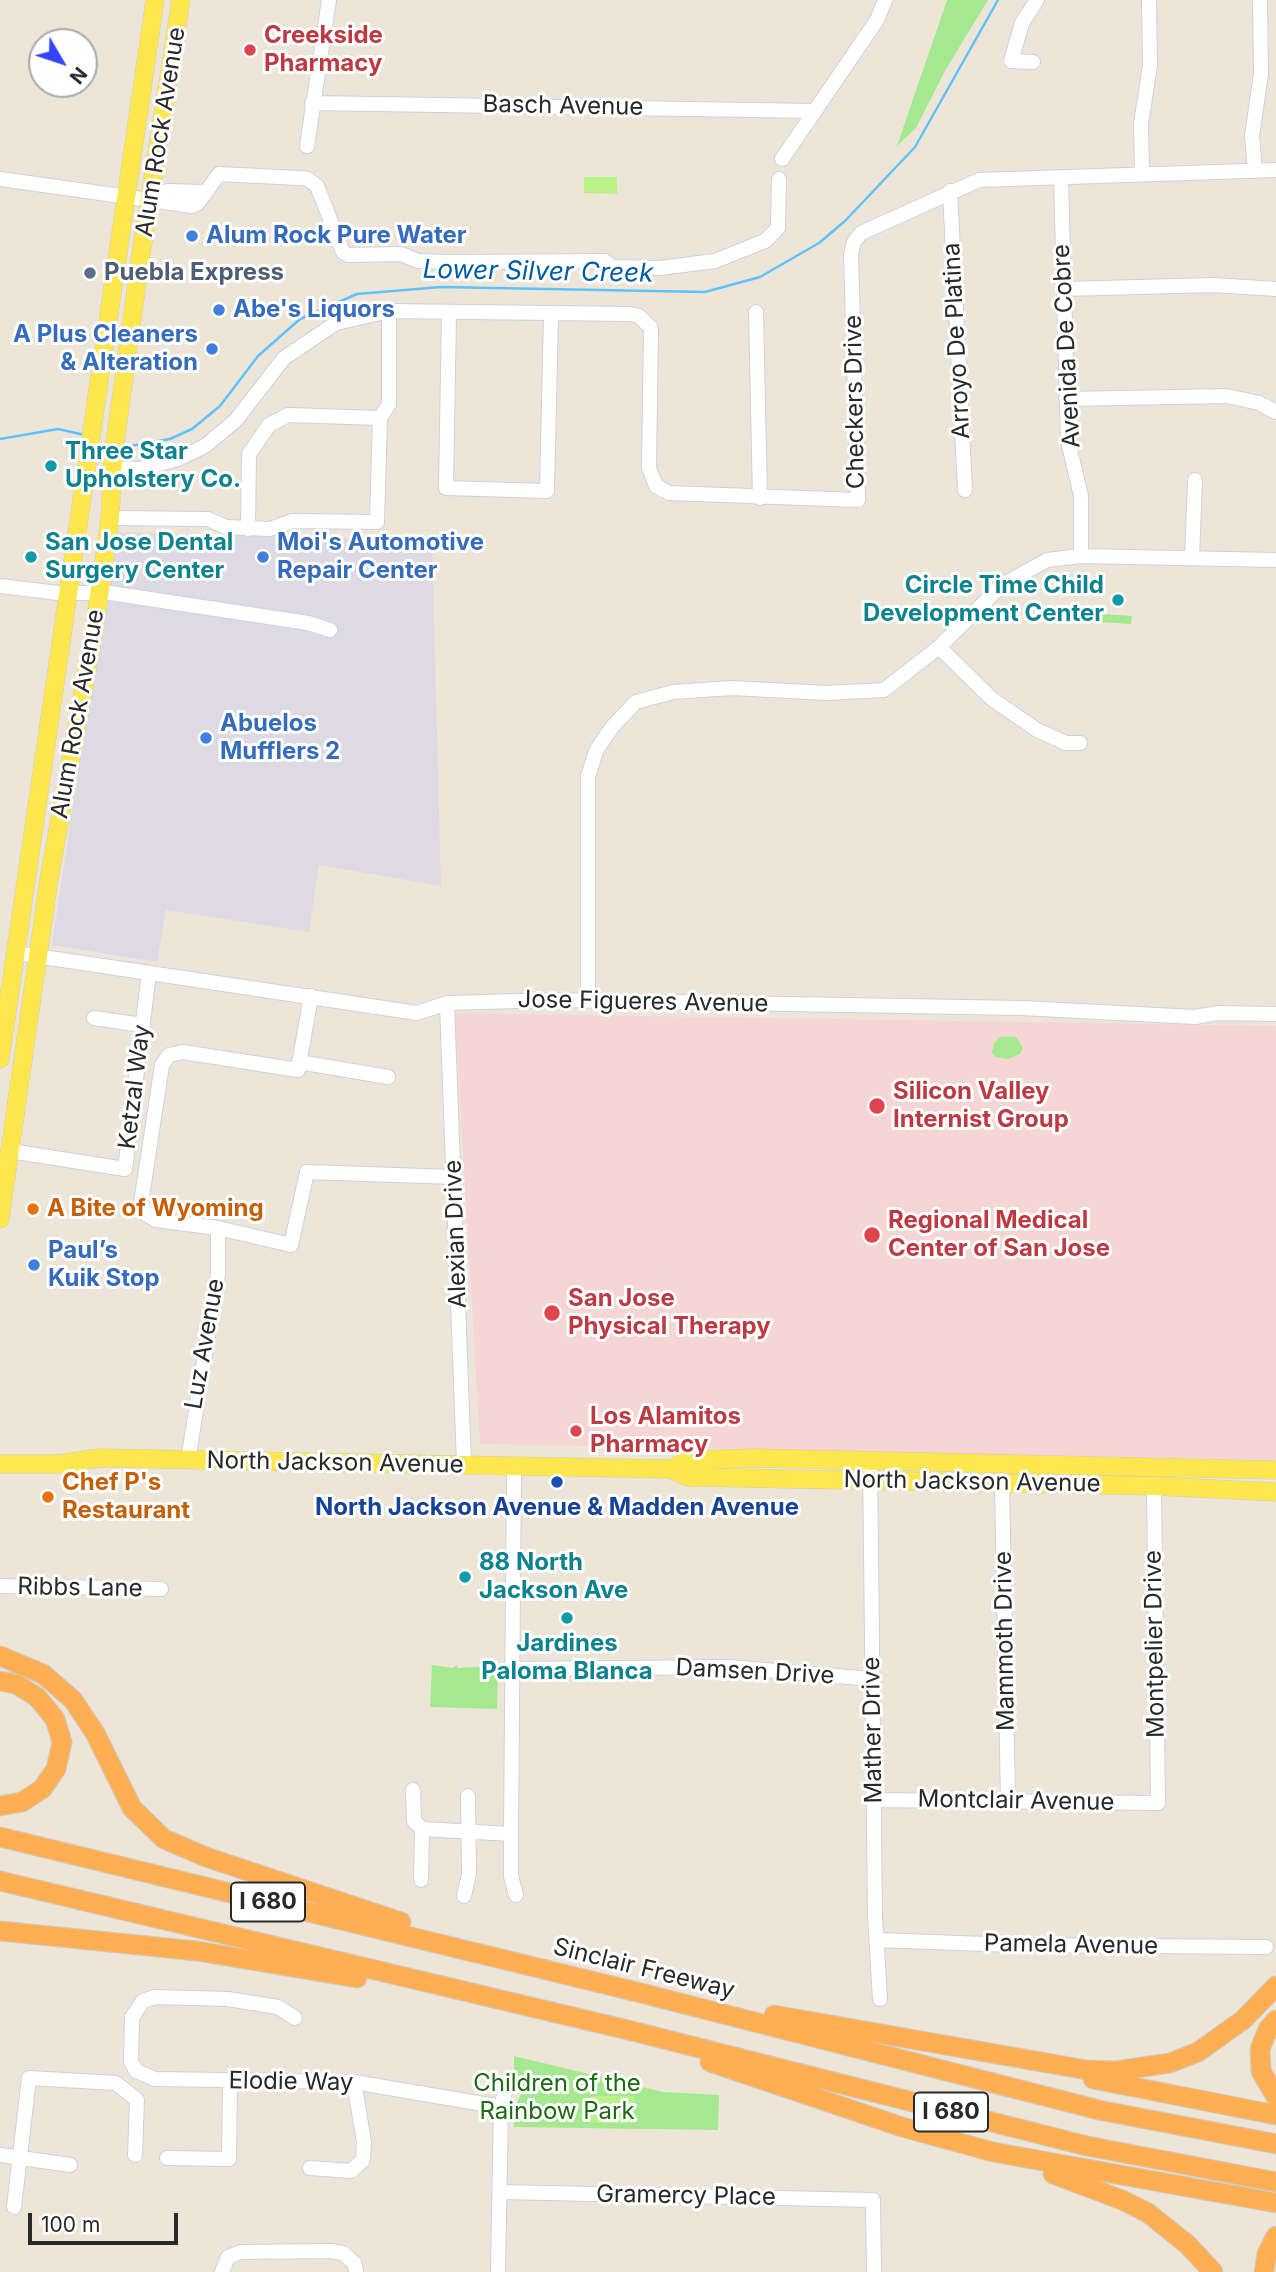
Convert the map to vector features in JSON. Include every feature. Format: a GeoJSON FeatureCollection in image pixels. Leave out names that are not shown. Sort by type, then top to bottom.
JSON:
{"type":"FeatureCollection","features":[{"type":"Feature","properties":{"kind":"highway"},"geometry":{"type":"LineString","coordinates":[[0,1656],[43,1674],[73,1700],[95,1733],[132,1808],[164,1839],[206,1857],[535,1967]]}},
{"type":"Feature","properties":{"kind":"highway"},"geometry":{"type":"LineString","coordinates":[[0,1682],[16,1684],[37,1696],[55,1718],[62,1742],[56,1769],[42,1789],[22,1802],[0,1806]]}},
{"type":"Feature","properties":{"kind":"highway","name":"Sinclair Freeway"},"geometry":{"type":"LineString","coordinates":[[0,1837],[641,1993],[1099,2110],[1276,2144]]}},
{"type":"Feature","properties":{"kind":"highway","name":"I 680"},"geometry":{"type":"LineString","coordinates":[[5,1884],[628,2030],[1087,2146],[1276,2182]]}},
{"type":"Feature","properties":{"kind":"highway"},"geometry":{"type":"LineString","coordinates":[[0,1931],[197,1951],[506,2002]]}},
{"type":"Feature","properties":{"kind":"highway"},"geometry":{"type":"LineString","coordinates":[[641,1993],[1045,2062],[1116,2071],[1170,2063],[1198,2052],[1222,2036],[1276,1986]]}},
{"type":"Feature","properties":{"kind":"highway"},"geometry":{"type":"LineString","coordinates":[[1276,2020],[1268,2029],[1260,2049],[1261,2071],[1276,2097]]}},
{"type":"Feature","properties":{"kind":"highway"},"geometry":{"type":"LineString","coordinates":[[628,2030],[747,2076],[902,2127],[993,2152],[1122,2200],[1148,2213],[1188,2245],[1213,2272]]}},
{"type":"Feature","properties":{"kind":"highway"},"geometry":{"type":"LineString","coordinates":[[1045,2062],[1095,2080],[1276,2115]]}},
{"type":"Feature","properties":{"kind":"highway"},"geometry":{"type":"LineString","coordinates":[[993,2152],[1276,2203]]}},
{"type":"Feature","properties":{"kind":"highway"},"geometry":{"type":"LineString","coordinates":[[1264,2272],[1267,2254],[1276,2236]]}},
{"type":"Feature","properties":{"kind":"main road","name":"Alum Rock Avenue"},"geometry":{"type":"LineString","coordinates":[[0,1059],[155,0]]}},
{"type":"Feature","properties":{"kind":"main road","name":"Alum Rock Avenue"},"geometry":{"type":"LineString","coordinates":[[0,1219],[38,957],[99,593],[110,518],[117,430],[149,198],[181,0]]}},
{"type":"Feature","properties":{"kind":"main road","name":"North Jackson Avenue"},"geometry":{"type":"LineString","coordinates":[[0,1464],[60,1464],[99,1458],[670,1469],[688,1477],[1125,1485],[1276,1492]]}},
{"type":"Feature","properties":{"kind":"main road","name":"North Jackson Avenue"},"geometry":{"type":"LineString","coordinates":[[670,1469],[689,1460],[870,1460],[1276,1471]]}},
{"type":"Feature","properties":{"kind":"main road"},"geometry":{"type":"LineString","coordinates":[[1125,1485],[1132,1480],[1154,1476],[1162,1467]]}},
{"type":"Feature","properties":{"kind":"street"},"geometry":{"type":"LineString","coordinates":[[307,146],[329,0]]}},
{"type":"Feature","properties":{"kind":"street"},"geometry":{"type":"LineString","coordinates":[[782,159],[877,20],[885,0]]}},
{"type":"Feature","properties":{"kind":"street"},"geometry":{"type":"LineString","coordinates":[[1033,62],[1011,61],[1018,32],[1037,0]]}},
{"type":"Feature","properties":{"kind":"street"},"geometry":{"type":"LineString","coordinates":[[1142,174],[1141,124],[1150,65],[1149,0]]}},
{"type":"Feature","properties":{"kind":"street"},"geometry":{"type":"LineString","coordinates":[[1255,171],[1252,136],[1261,74],[1259,0]]}},
{"type":"Feature","properties":{"kind":"street","name":"Basch Avenue"},"geometry":{"type":"LineString","coordinates":[[312,103],[814,111]]}},
{"type":"Feature","properties":{"kind":"street","name":"Checkers Drive"},"geometry":{"type":"LineString","coordinates":[[113,463],[140,469],[177,459],[205,446],[236,420],[284,358],[336,323],[389,311],[630,314],[646,321],[652,339],[649,468],[656,486],[669,493],[858,500],[851,254],[854,242],[861,233],[979,180],[1276,170]]}},
{"type":"Feature","properties":{"kind":"street"},"geometry":{"type":"LineString","coordinates":[[0,180],[149,198],[167,191],[203,192],[219,174],[308,179],[317,186],[343,252],[348,255],[401,254],[418,261],[450,262],[605,261],[613,267],[660,268],[715,261],[765,241],[778,228],[779,179]]}},
{"type":"Feature","properties":{"kind":"street","name":"Avenida De Cobre"},"geometry":{"type":"LineString","coordinates":[[1061,178],[1068,441],[1081,496],[1081,556]]}},
{"type":"Feature","properties":{"kind":"street","name":"Arroyo De Platina"},"geometry":{"type":"LineString","coordinates":[[950,191],[965,490]]}},
{"type":"Feature","properties":{"kind":"street"},"geometry":{"type":"LineString","coordinates":[[1064,289],[1214,285],[1276,289]]}},
{"type":"Feature","properties":{"kind":"street"},"geometry":{"type":"LineString","coordinates":[[110,518],[208,519],[226,527],[270,529],[292,521],[377,522],[380,418],[389,404],[389,311]]}},
{"type":"Feature","properties":{"kind":"street"},"geometry":{"type":"LineString","coordinates":[[756,312],[760,498]]}},
{"type":"Feature","properties":{"kind":"street"},"geometry":{"type":"LineString","coordinates":[[449,313],[446,488],[547,491],[551,314]]}},
{"type":"Feature","properties":{"kind":"street"},"geometry":{"type":"LineString","coordinates":[[1066,399],[1227,396],[1259,403],[1276,412]]}},
{"type":"Feature","properties":{"kind":"street"},"geometry":{"type":"LineString","coordinates":[[248,528],[249,454],[256,439],[269,425],[288,415],[380,418]]}},
{"type":"Feature","properties":{"kind":"street"},"geometry":{"type":"LineString","coordinates":[[1192,558],[1195,480]]}},
{"type":"Feature","properties":{"kind":"street"},"geometry":{"type":"LineString","coordinates":[[589,1001],[589,776],[597,750],[613,726],[636,702],[674,692],[732,688],[827,693],[884,690],[939,647],[1002,585],[1047,560],[1081,556],[1276,560]]}},
{"type":"Feature","properties":{"kind":"street"},"geometry":{"type":"LineString","coordinates":[[0,586],[68,593],[99,593],[308,622],[330,630]]}},
{"type":"Feature","properties":{"kind":"street"},"geometry":{"type":"LineString","coordinates":[[939,647],[992,699],[1037,730],[1066,743],[1080,743]]}},
{"type":"Feature","properties":{"kind":"street","name":"Jose Figueres Avenue"},"geometry":{"type":"LineString","coordinates":[[16,953],[416,1013],[447,1003],[478,1000],[1022,1008],[1195,1017],[1218,1013],[1276,1014]]}},
{"type":"Feature","properties":{"kind":"street","name":"Ketzal Way"},"geometry":{"type":"LineString","coordinates":[[10,1151],[125,1169],[149,973]]}},
{"type":"Feature","properties":{"kind":"street"},"geometry":{"type":"LineString","coordinates":[[311,996],[298,1070],[183,1052],[169,1055],[162,1065],[141,1203],[146,1214],[156,1220],[218,1228],[292,1245],[307,1172],[454,1177]]}},
{"type":"Feature","properties":{"kind":"street","name":"Alexian Drive"},"geometry":{"type":"LineString","coordinates":[[447,1003],[464,1465]]}},
{"type":"Feature","properties":{"kind":"street"},"geometry":{"type":"LineString","coordinates":[[94,1018],[142,1025]]}},
{"type":"Feature","properties":{"kind":"street"},"geometry":{"type":"LineString","coordinates":[[299,1062],[388,1077]]}},
{"type":"Feature","properties":{"kind":"street","name":"Luz Avenue"},"geometry":{"type":"LineString","coordinates":[[188,1460],[218,1274],[218,1228]]}},
{"type":"Feature","properties":{"kind":"street","name":"Mather Drive"},"geometry":{"type":"LineString","coordinates":[[870,1460],[874,1800],[880,1999]]}},
{"type":"Feature","properties":{"kind":"street"},"geometry":{"type":"LineString","coordinates":[[514,1466],[510,1834],[511,1876],[516,1895]]}},
{"type":"Feature","properties":{"kind":"street","name":"Mammoth Drive"},"geometry":{"type":"LineString","coordinates":[[1002,1483],[1008,1800]]}},
{"type":"Feature","properties":{"kind":"street","name":"Montpelier Drive"},"geometry":{"type":"LineString","coordinates":[[1154,1486],[1158,1802]]}},
{"type":"Feature","properties":{"kind":"street","name":"Ribbs Lane"},"geometry":{"type":"LineString","coordinates":[[0,1586],[161,1589]]}},
{"type":"Feature","properties":{"kind":"street","name":"Damsen Drive"},"geometry":{"type":"LineString","coordinates":[[511,1669],[729,1667],[872,1679]]}},
{"type":"Feature","properties":{"kind":"street"},"geometry":{"type":"LineString","coordinates":[[413,1790],[414,1821],[422,1829],[510,1834]]}},
{"type":"Feature","properties":{"kind":"street"},"geometry":{"type":"LineString","coordinates":[[464,1896],[469,1874],[468,1796]]}},
{"type":"Feature","properties":{"kind":"street","name":"Montclair Avenue"},"geometry":{"type":"LineString","coordinates":[[874,1800],[1158,1802]]}},
{"type":"Feature","properties":{"kind":"street"},"geometry":{"type":"LineString","coordinates":[[421,1880],[422,1829]]}},
{"type":"Feature","properties":{"kind":"street","name":"Pamela Avenue"},"geometry":{"type":"LineString","coordinates":[[877,1940],[1013,1945],[1266,1947]]}},
{"type":"Feature","properties":{"kind":"street","name":"Elodie Way"},"geometry":{"type":"LineString","coordinates":[[295,2018],[278,2007],[228,1999],[156,1997],[143,2001],[132,2017],[131,2062],[136,2071],[144,2077],[354,2082],[501,2107]]}},
{"type":"Feature","properties":{"kind":"street"},"geometry":{"type":"LineString","coordinates":[[14,2207],[29,2078],[116,2083],[138,2101],[135,2155]]}},
{"type":"Feature","properties":{"kind":"street"},"geometry":{"type":"LineString","coordinates":[[167,2158],[229,2159],[230,2081]]}},
{"type":"Feature","properties":{"kind":"street"},"geometry":{"type":"LineString","coordinates":[[310,2168],[351,2171],[363,2160],[354,2082]]}},
{"type":"Feature","properties":{"kind":"street"},"geometry":{"type":"LineString","coordinates":[[498,2272],[501,2107],[506,2088]]}},
{"type":"Feature","properties":{"kind":"street"},"geometry":{"type":"LineString","coordinates":[[0,2155],[70,2165]]}},
{"type":"Feature","properties":{"kind":"street","name":"Gramercy Place"},"geometry":{"type":"LineString","coordinates":[[500,2192],[873,2200],[874,2272]]}},
{"type":"Feature","properties":{"kind":"street"},"geometry":{"type":"LineString","coordinates":[[222,2272],[228,2257],[241,2252],[318,2251],[343,2253],[355,2264],[356,2272]]}},
{"type":"Feature","properties":{"kind":"shaded area"},"geometry":{"type":"Polygon","coordinates":[[[114,532],[432,540],[441,886],[319,865],[309,932],[166,910],[157,962],[52,945],[114,532]]]}},
{"type":"Feature","properties":{"kind":"shaded area","name":"Regional Medical Center of San Jose"},"geometry":{"type":"Polygon","coordinates":[[[455,1013],[1276,1026],[1276,1460],[480,1444],[455,1013]]]}},
{"type":"Feature","properties":{"kind":"green space"},"geometry":{"type":"Polygon","coordinates":[[[947,0],[988,0],[946,69],[916,128],[897,146],[947,0]]]}},
{"type":"Feature","properties":{"kind":"green space"},"geometry":{"type":"Polygon","coordinates":[[[584,177],[617,177],[617,194],[584,193],[584,177]]]}},
{"type":"Feature","properties":{"kind":"green space"},"geometry":{"type":"Polygon","coordinates":[[[1082,607],[1102,608],[1102,614],[1132,616],[1131,624],[1082,621],[1082,607]]]}},
{"type":"Feature","properties":{"kind":"green space"},"geometry":{"type":"Polygon","coordinates":[[[1000,1037],[1016,1037],[1023,1048],[1020,1054],[1008,1059],[996,1057],[992,1053],[994,1043],[1000,1037]]]}},
{"type":"Feature","properties":{"kind":"green space"},"geometry":{"type":"Polygon","coordinates":[[[432,1665],[453,1668],[457,1665],[457,1668],[498,1666],[497,1709],[430,1707],[432,1665]]]}},
{"type":"Feature","properties":{"kind":"green space","name":"Children of the Rainbow Park"},"geometry":{"type":"Polygon","coordinates":[[[514,2056],[663,2092],[719,2095],[718,2130],[514,2127],[514,2109],[524,2088],[514,2073],[514,2056]]]}},
{"type":"Feature","properties":{"kind":"green space"},"geometry":{"type":"Polygon","coordinates":[[[592,2096],[634,2096],[634,2123],[591,2123],[592,2096]]]}},
{"type":"Feature","properties":{"kind":"waterway","name":"Lower Silver Creek"},"geometry":{"type":"LineString","coordinates":[[122,444],[130,446],[170,439],[192,429],[220,406],[258,356],[300,319],[357,294],[441,287],[705,292],[760,277],[819,243],[845,221],[915,147],[998,0]]}},
{"type":"Feature","properties":{"kind":"waterway","name":"Lower Silver Creek"},"geometry":{"type":"LineString","coordinates":[[0,439],[58,429],[85,435]]}},
{"type":"Feature","properties":{"kind":"place","name":"Creekside Pharmacy"},"geometry":{"type":"Point","coordinates":[250,50]}},
{"type":"Feature","properties":{"kind":"place","name":"Alum Rock Pure Water"},"geometry":{"type":"Point","coordinates":[192,236]}},
{"type":"Feature","properties":{"kind":"place","name":"Puebla Express"},"geometry":{"type":"Point","coordinates":[90,273]}},
{"type":"Feature","properties":{"kind":"place","name":"Abe's Liquors"},"geometry":{"type":"Point","coordinates":[219,310]}},
{"type":"Feature","properties":{"kind":"place","name":"A Plus Cleaners & Alteration"},"geometry":{"type":"Point","coordinates":[212,349]}},
{"type":"Feature","properties":{"kind":"place","name":"Three Star Upholstery Co."},"geometry":{"type":"Point","coordinates":[51,466]}},
{"type":"Feature","properties":{"kind":"place","name":"San Jose Dental Surgery Center"},"geometry":{"type":"Point","coordinates":[31,557]}},
{"type":"Feature","properties":{"kind":"place","name":"Moi's Automotive Repair Center"},"geometry":{"type":"Point","coordinates":[263,557]}},
{"type":"Feature","properties":{"kind":"place","name":"Circle Time Child Development Center"},"geometry":{"type":"Point","coordinates":[1118,600]}},
{"type":"Feature","properties":{"kind":"place","name":"Abuelos Mufflers 2"},"geometry":{"type":"Point","coordinates":[206,738]}},
{"type":"Feature","properties":{"kind":"place","name":"Silicon Valley Internist Group"},"geometry":{"type":"Point","coordinates":[877,1106]}},
{"type":"Feature","properties":{"kind":"place","name":"A Bite of Wyoming"},"geometry":{"type":"Point","coordinates":[33,1209]}},
{"type":"Feature","properties":{"kind":"place","name":"Regional Medical Center of San Jose"},"geometry":{"type":"Point","coordinates":[872,1235]}},
{"type":"Feature","properties":{"kind":"place","name":"Paul’s Kuik Stop"},"geometry":{"type":"Point","coordinates":[34,1265]}},
{"type":"Feature","properties":{"kind":"place","name":"San Jose Physical Therapy"},"geometry":{"type":"Point","coordinates":[552,1313]}},
{"type":"Feature","properties":{"kind":"place","name":"Los Alamitos Pharmacy"},"geometry":{"type":"Point","coordinates":[576,1431]}},
{"type":"Feature","properties":{"kind":"place","name":"North Jackson Avenue & Madden Avenue"},"geometry":{"type":"Point","coordinates":[557,1482]}},
{"type":"Feature","properties":{"kind":"place","name":"Chef P's Restaurant"},"geometry":{"type":"Point","coordinates":[48,1497]}},
{"type":"Feature","properties":{"kind":"place","name":"88 North Jackson Ave"},"geometry":{"type":"Point","coordinates":[465,1577]}},
{"type":"Feature","properties":{"kind":"place","name":"Jardines Paloma Blanca"},"geometry":{"type":"Point","coordinates":[567,1618]}}]}
